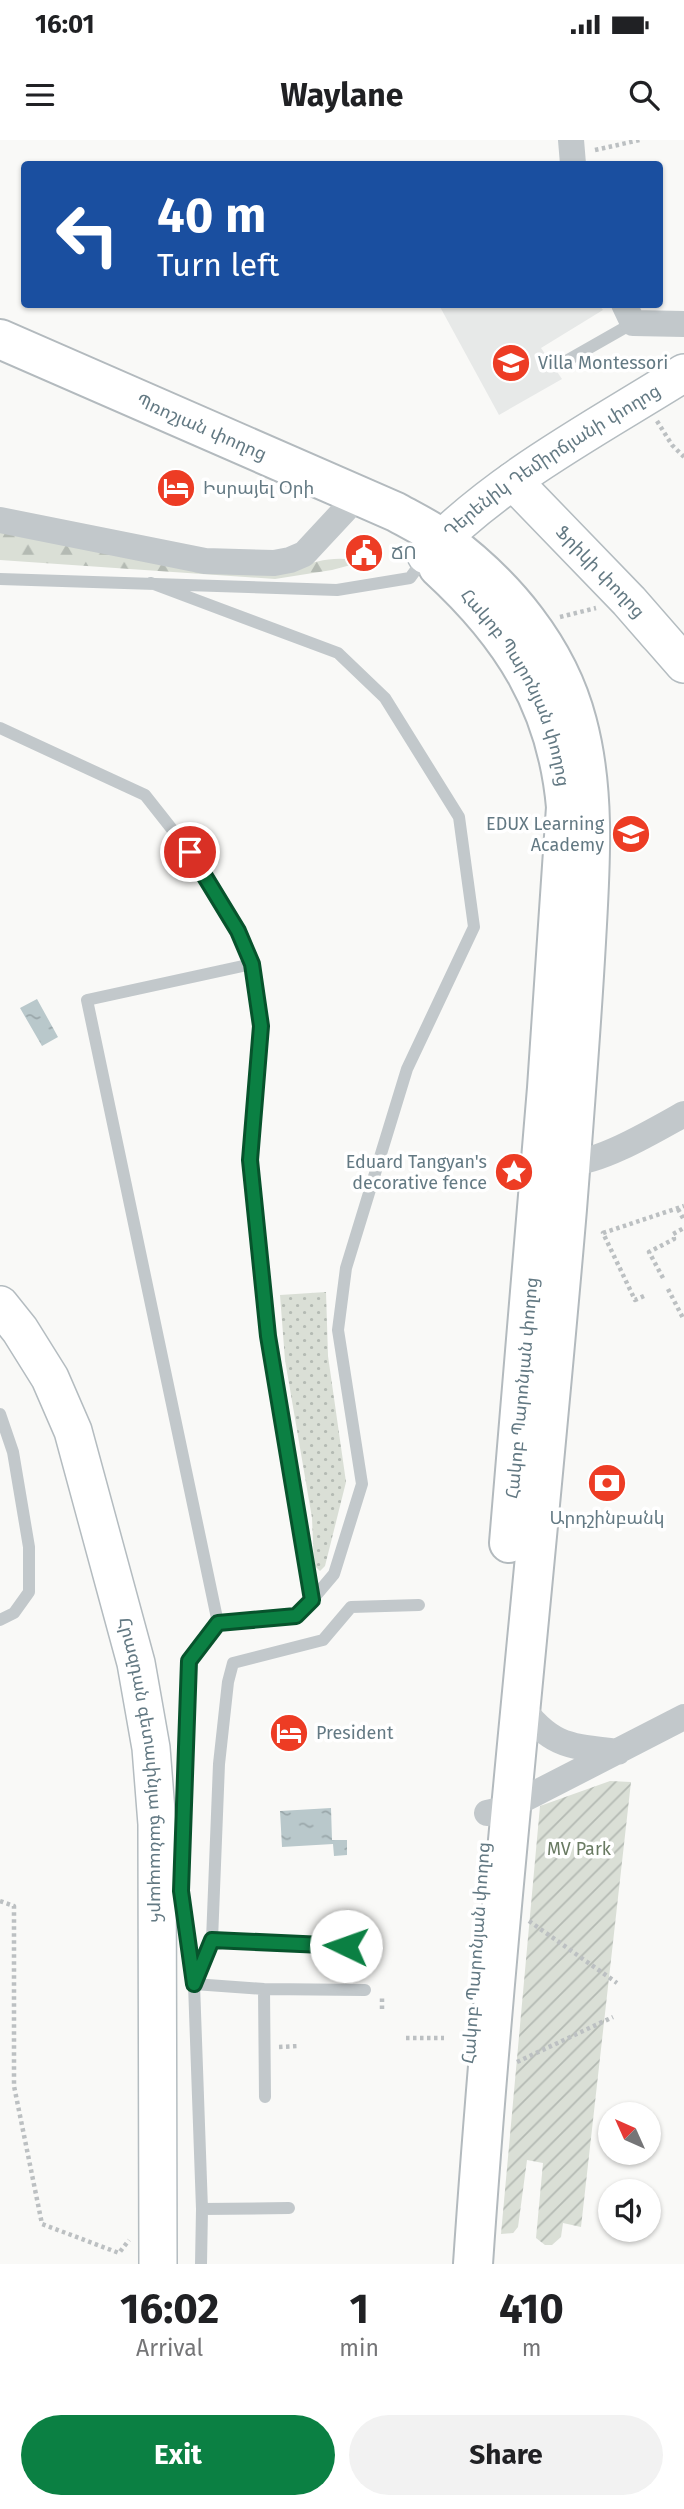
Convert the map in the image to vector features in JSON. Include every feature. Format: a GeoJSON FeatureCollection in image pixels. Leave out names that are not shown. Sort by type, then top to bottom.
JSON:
{"type":"FeatureCollection","features":[{"type":"Feature","properties":{"kind":"main road","name":"Պռոշյան փողոց"},"geometry":{"type":"LineString","coordinates":[[0,338],[396,512],[434,547]]}},
{"type":"Feature","properties":{"kind":"main road","name":"Պռոշյան փողոց"},"geometry":{"type":"LineString","coordinates":[[0,360],[434,547]]}},
{"type":"Feature","properties":{"kind":"main road","name":"Հակոբ Պարոնյան փողոց"},"geometry":{"type":"LineString","coordinates":[[434,547],[494,582],[516,606],[547,650],[564,682],[582,740],[591,837],[582,1019],[551,1389],[519,1704],[498,1810],[504,1869],[499,2066],[473,2264]]}},
{"type":"Feature","properties":{"kind":"main road","name":"Հակոբ Պարոնյան փողոց"},"geometry":{"type":"LineString","coordinates":[[434,547],[522,664],[538,694],[563,775],[566,807],[498,1810],[454,2264]]}},
{"type":"Feature","properties":{"kind":"street"},"geometry":{"type":"LineString","coordinates":[[629,314],[684,324]]}},
{"type":"Feature","properties":{"kind":"street","name":"Դերենիկ Դեմիրճյանի փողոց"},"geometry":{"type":"LineString","coordinates":[[434,547],[513,481],[684,373]]}},
{"type":"Feature","properties":{"kind":"street","name":"Ֆրիկի փողոց"},"geometry":{"type":"LineString","coordinates":[[513,481],[612,583],[684,663]]}},
{"type":"Feature","properties":{"kind":"street"},"geometry":{"type":"LineString","coordinates":[[0,520],[205,561],[274,563],[304,554],[345,510]]}},
{"type":"Feature","properties":{"kind":"street"},"geometry":{"type":"LineString","coordinates":[[570,1163],[583,1163],[604,1155],[684,1114]]}},
{"type":"Feature","properties":{"kind":"street","name":"Հրազդան գետափնյա ճանապարհ"},"geometry":{"type":"LineString","coordinates":[[0,1304],[50,1378],[73,1431],[136,1662],[151,1748],[157,1824],[159,2263]]}},
{"type":"Feature","properties":{"kind":"street"},"geometry":{"type":"LineString","coordinates":[[519,1704],[534,1725],[566,1746],[618,1752]]}},
{"type":"Feature","properties":{"kind":"street"},"geometry":{"type":"LineString","coordinates":[[498,1810],[684,1717]]}},
{"type":"Feature","properties":{"kind":"lane"},"geometry":{"type":"LineString","coordinates":[[561,364],[629,314]]}},
{"type":"Feature","properties":{"kind":"lane"},"geometry":{"type":"LineString","coordinates":[[0,579],[337,590],[410,578],[434,547]]}},
{"type":"Feature","properties":{"kind":"lane"},"geometry":{"type":"LineString","coordinates":[[151,583],[338,653],[385,698],[459,817],[474,927],[407,1069],[346,1268],[338,1331],[362,1484],[334,1574],[296,1616],[218,1623],[189,1661],[181,1891],[194,1984],[202,2209],[201,2264]]}},
{"type":"Feature","properties":{"kind":"lane"},"geometry":{"type":"LineString","coordinates":[[0,728],[145,795],[190,852],[238,931],[252,964],[261,1026],[250,1160],[268,1336],[312,1600]]}},
{"type":"Feature","properties":{"kind":"lane"},"geometry":{"type":"LineString","coordinates":[[218,1623],[87,1000],[252,964]]}},
{"type":"Feature","properties":{"kind":"lane"},"geometry":{"type":"LineString","coordinates":[[0,1414],[13,1452],[29,1547],[29,1592],[15,1613],[0,1620]]}},
{"type":"Feature","properties":{"kind":"lane"},"geometry":{"type":"LineString","coordinates":[[194,1984],[212,1940],[219,1764],[228,1682],[233,1663],[323,1640],[351,1607],[419,1605]]}},
{"type":"Feature","properties":{"kind":"lane"},"geometry":{"type":"LineString","coordinates":[[212,1940],[373,1947]]}},
{"type":"Feature","properties":{"kind":"lane"},"geometry":{"type":"LineString","coordinates":[[194,1984],[264,1989],[365,1990]]}},
{"type":"Feature","properties":{"kind":"lane"},"geometry":{"type":"LineString","coordinates":[[264,1989],[265,2097]]}},
{"type":"Feature","properties":{"kind":"lane"},"geometry":{"type":"LineString","coordinates":[[202,2209],[289,2208]]}},
{"type":"Feature","properties":{"kind":"path"},"geometry":{"type":"LineString","coordinates":[[572,153],[640,140]]}},
{"type":"Feature","properties":{"kind":"path"},"geometry":{"type":"LineString","coordinates":[[654,418],[672,445],[684,457]]}},
{"type":"Feature","properties":{"kind":"path"},"geometry":{"type":"LineString","coordinates":[[553,619],[593,608]]}},
{"type":"Feature","properties":{"kind":"path"},"geometry":{"type":"LineString","coordinates":[[643,1296],[635,1300],[603,1233],[684,1206]]}},
{"type":"Feature","properties":{"kind":"path"},"geometry":{"type":"LineString","coordinates":[[678,1209],[684,1220]]}},
{"type":"Feature","properties":{"kind":"path"},"geometry":{"type":"LineString","coordinates":[[663,1278],[649,1252],[674,1239],[673,1234],[684,1228]]}},
{"type":"Feature","properties":{"kind":"path"},"geometry":{"type":"LineString","coordinates":[[668,1289],[683,1316]]}},
{"type":"Feature","properties":{"kind":"path"},"geometry":{"type":"LineString","coordinates":[[0,1901],[14,1906],[14,2086],[42,2224],[119,2253],[131,2236]]}},
{"type":"Feature","properties":{"kind":"path"},"geometry":{"type":"LineString","coordinates":[[523,1916],[617,1983]]}},
{"type":"Feature","properties":{"kind":"path"},"geometry":{"type":"LineString","coordinates":[[499,2066],[613,2017]]}},
{"type":"Feature","properties":{"kind":"path"},"geometry":{"type":"LineString","coordinates":[[406,2038],[444,2039]]}},
{"type":"Feature","properties":{"kind":"path"},"geometry":{"type":"LineString","coordinates":[[282,2047],[299,2046]]}},
{"type":"Feature","properties":{"kind":"shaded area","name":"Villa Montessori"},"geometry":{"type":"Polygon","coordinates":[[[441,308],[601,308],[603,310],[541,348],[562,379],[499,415],[441,308]]]}},
{"type":"Feature","properties":{"kind":"green space"},"geometry":{"type":"Polygon","coordinates":[[[0,532],[296,568],[329,559],[362,562],[275,579],[0,560],[0,532]]]}},
{"type":"Feature","properties":{"kind":"green space"},"geometry":{"type":"Polygon","coordinates":[[[326,1292],[328,1356],[346,1482],[325,1566],[320,1571],[314,1565],[312,1518],[285,1360],[280,1295],[326,1292]]]}},
{"type":"Feature","properties":{"kind":"green space","name":"MV Park"},"geometry":{"type":"Polygon","coordinates":[[[610,1781],[631,1782],[581,2227],[563,2223],[561,2237],[552,2245],[545,2245],[536,2238],[543,2163],[527,2160],[518,2227],[513,2233],[501,2234],[540,1806],[610,1781]]]}},
{"type":"Feature","properties":{"kind":"water"},"geometry":{"type":"Polygon","coordinates":[[[37,999],[58,1037],[42,1046],[20,1008],[37,999]]]}},
{"type":"Feature","properties":{"kind":"water"},"geometry":{"type":"Polygon","coordinates":[[[331,1808],[332,1840],[347,1840],[347,1855],[334,1856],[333,1844],[282,1847],[280,1811],[331,1808]]]}},
{"type":"Feature","properties":{"kind":"place","name":"Villa Montessori"},"geometry":{"type":"Point","coordinates":[511,363]}},
{"type":"Feature","properties":{"kind":"place","name":"Իսրայել Օրի"},"geometry":{"type":"Point","coordinates":[176,488]}},
{"type":"Feature","properties":{"kind":"place","name":"ՃՈ"},"geometry":{"type":"Point","coordinates":[364,553]}},
{"type":"Feature","properties":{"kind":"place","name":"EDUX Learning Academy"},"geometry":{"type":"Point","coordinates":[631,834]}},
{"type":"Feature","properties":{"kind":"place","name":"Eduard Tangyan's decorative fence"},"geometry":{"type":"Point","coordinates":[514,1172]}},
{"type":"Feature","properties":{"kind":"place","name":"Արդշինբանկ"},"geometry":{"type":"Point","coordinates":[607,1483]}},
{"type":"Feature","properties":{"kind":"place","name":"President"},"geometry":{"type":"Point","coordinates":[289,1733]}},
{"type":"Feature","properties":{"kind":"route"},"geometry":{"type":"LineString","coordinates":[[190,852],[238,931],[252,964],[261,1026],[250,1160],[268,1336],[312,1600],[296,1616],[218,1623],[189,1661],[181,1891],[194,1984],[212,1940],[346,1946]]}}]}
